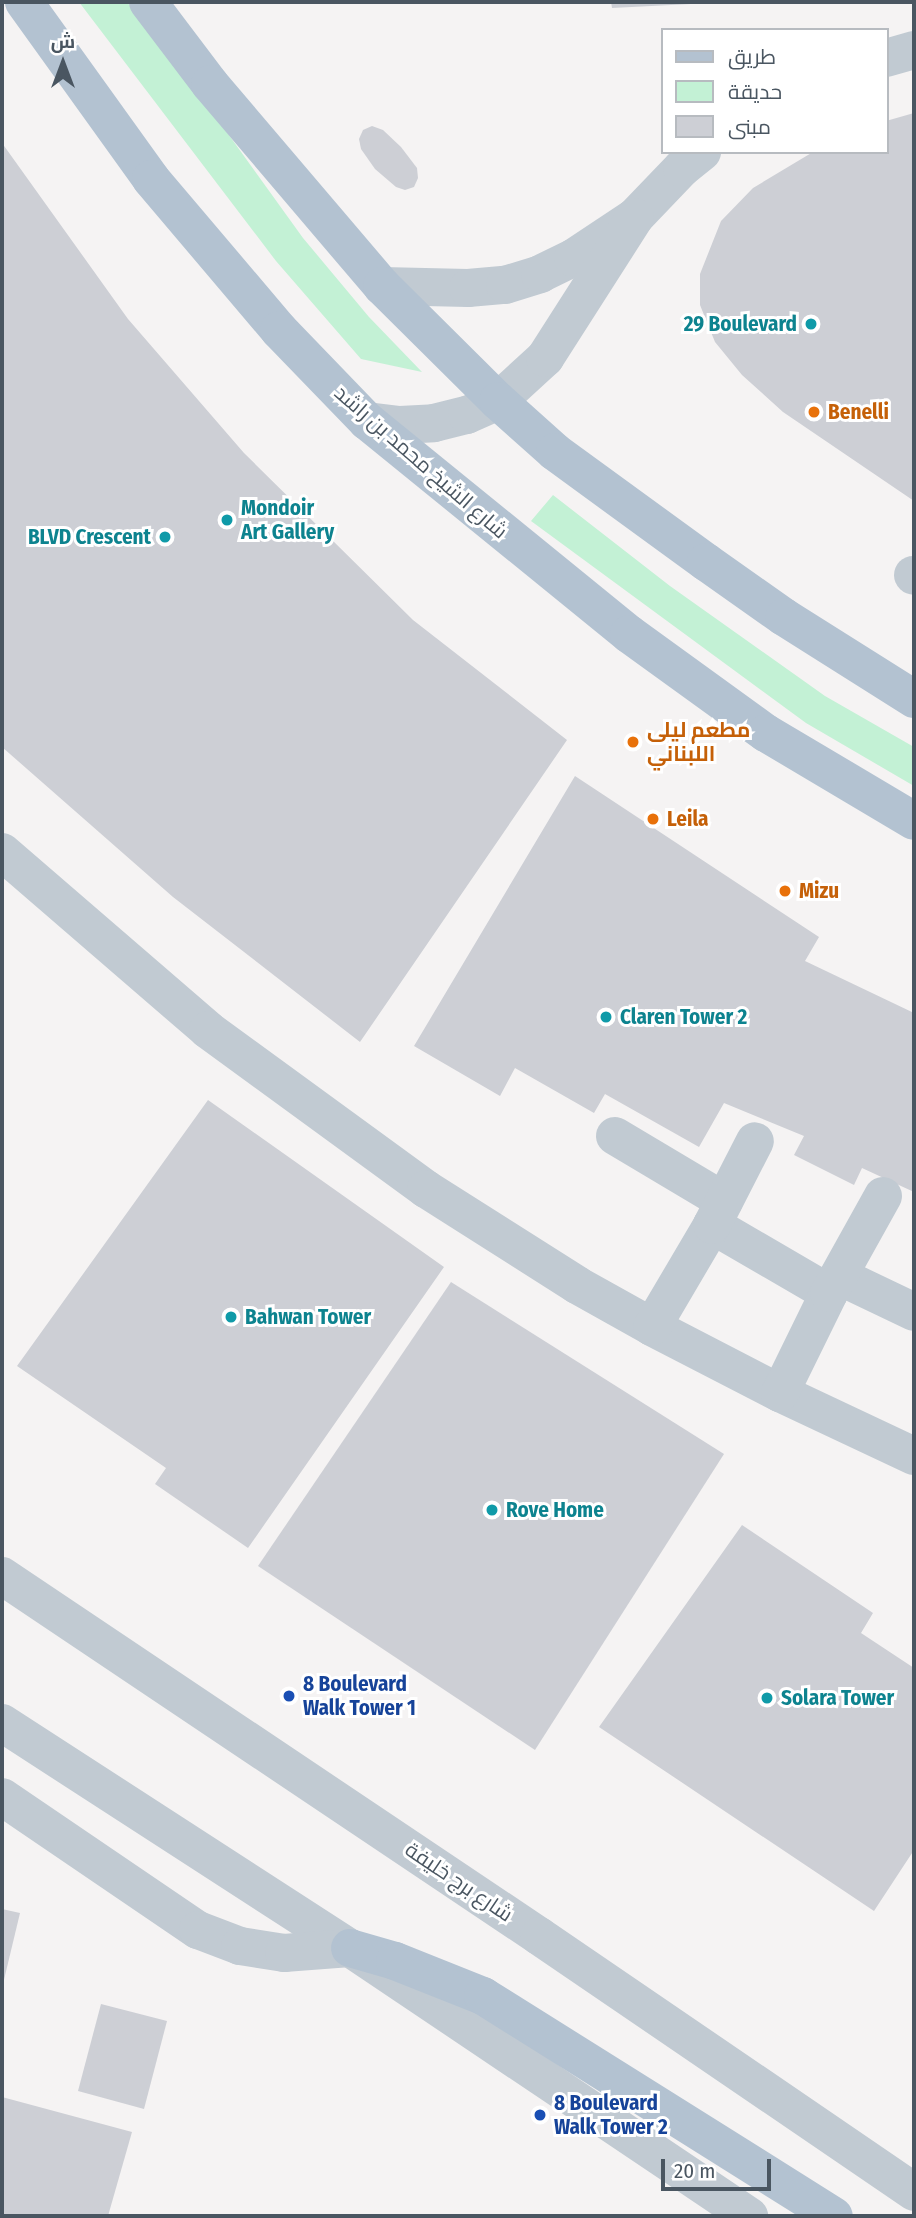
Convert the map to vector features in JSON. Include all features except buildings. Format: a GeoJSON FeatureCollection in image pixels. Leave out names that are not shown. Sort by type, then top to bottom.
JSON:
{"type":"FeatureCollection","features":[{"type":"Feature","properties":{"kind":"main road","name":"شارع الشيخ محمد بن راشد"},"geometry":{"type":"LineString","coordinates":[[24,2],[151,179],[279,330],[367,421],[639,642],[766,733],[914,821]]}},
{"type":"Feature","properties":{"kind":"main road"},"geometry":{"type":"LineString","coordinates":[[148,2],[210,84],[382,286],[498,401],[555,452],[706,562],[796,625],[914,699]]}},
{"type":"Feature","properties":{"kind":"main road"},"geometry":{"type":"LineString","coordinates":[[350,1948],[395,1961],[483,1996],[834,2216]]}},
{"type":"Feature","properties":{"kind":"street"},"geometry":{"type":"LineString","coordinates":[[888,57],[914,50]]}},
{"type":"Feature","properties":{"kind":"street"},"geometry":{"type":"LineString","coordinates":[[382,286],[468,288],[505,285],[573,258],[635,216],[700,154]]}},
{"type":"Feature","properties":{"kind":"street"},"geometry":{"type":"LineString","coordinates":[[367,421],[400,425],[434,423],[467,415],[498,401],[523,381],[551,350],[635,216]]}},
{"type":"Feature","properties":{"kind":"street"},"geometry":{"type":"LineString","coordinates":[[2,852],[208,1030],[352,1138],[501,1238],[652,1327],[780,1393],[914,1456]]}},
{"type":"Feature","properties":{"kind":"street"},"geometry":{"type":"LineString","coordinates":[[615,1136],[718,1213],[834,1284],[914,1312]]}},
{"type":"Feature","properties":{"kind":"street"},"geometry":{"type":"LineString","coordinates":[[652,1327],[718,1213],[755,1141]]}},
{"type":"Feature","properties":{"kind":"street"},"geometry":{"type":"LineString","coordinates":[[780,1393],[834,1284],[883,1196]]}},
{"type":"Feature","properties":{"kind":"street","name":"شارع برج خليفة"},"geometry":{"type":"LineString","coordinates":[[2,1577],[527,1928],[914,2192]]}},
{"type":"Feature","properties":{"kind":"street"},"geometry":{"type":"LineString","coordinates":[[2,1723],[350,1948],[749,2216]]}},
{"type":"Feature","properties":{"kind":"street"},"geometry":{"type":"LineString","coordinates":[[2,1797],[198,1930],[240,1946],[284,1953],[350,1948]]}},
{"type":"Feature","properties":{"kind":"green space"},"geometry":{"type":"Polygon","coordinates":[[[79,2],[127,2],[203,99],[303,238],[369,317],[422,372],[361,359],[276,261],[79,2]]]}},
{"type":"Feature","properties":{"kind":"green space"},"geometry":{"type":"Polygon","coordinates":[[[553,495],[670,586],[825,696],[914,747],[914,786],[806,723],[531,521],[553,495]]]}},
{"type":"Feature","properties":{"kind":"place","name":"29 Boulevard"},"geometry":{"type":"Point","coordinates":[811,324]}},
{"type":"Feature","properties":{"kind":"place","name":"Benelli"},"geometry":{"type":"Point","coordinates":[814,412]}},
{"type":"Feature","properties":{"kind":"place","name":"Mondoir Art Gallery"},"geometry":{"type":"Point","coordinates":[227,520]}},
{"type":"Feature","properties":{"kind":"place","name":"BLVD Crescent"},"geometry":{"type":"Point","coordinates":[165,537]}},
{"type":"Feature","properties":{"kind":"place","name":"مطعم ليلى اللبناني"},"geometry":{"type":"Point","coordinates":[633,742]}},
{"type":"Feature","properties":{"kind":"place","name":"Leila"},"geometry":{"type":"Point","coordinates":[653,819]}},
{"type":"Feature","properties":{"kind":"place","name":"Mizu"},"geometry":{"type":"Point","coordinates":[785,891]}},
{"type":"Feature","properties":{"kind":"place","name":"Claren Tower 2"},"geometry":{"type":"Point","coordinates":[606,1017]}},
{"type":"Feature","properties":{"kind":"place","name":"Bahwan Tower"},"geometry":{"type":"Point","coordinates":[231,1317]}},
{"type":"Feature","properties":{"kind":"place","name":"Rove Home"},"geometry":{"type":"Point","coordinates":[492,1510]}},
{"type":"Feature","properties":{"kind":"place","name":"8 Boulevard Walk Tower 1"},"geometry":{"type":"Point","coordinates":[289,1696]}},
{"type":"Feature","properties":{"kind":"place","name":"Solara Tower"},"geometry":{"type":"Point","coordinates":[767,1698]}},
{"type":"Feature","properties":{"kind":"place","name":"8 Boulevard Walk Tower 2"},"geometry":{"type":"Point","coordinates":[540,2115]}}]}
